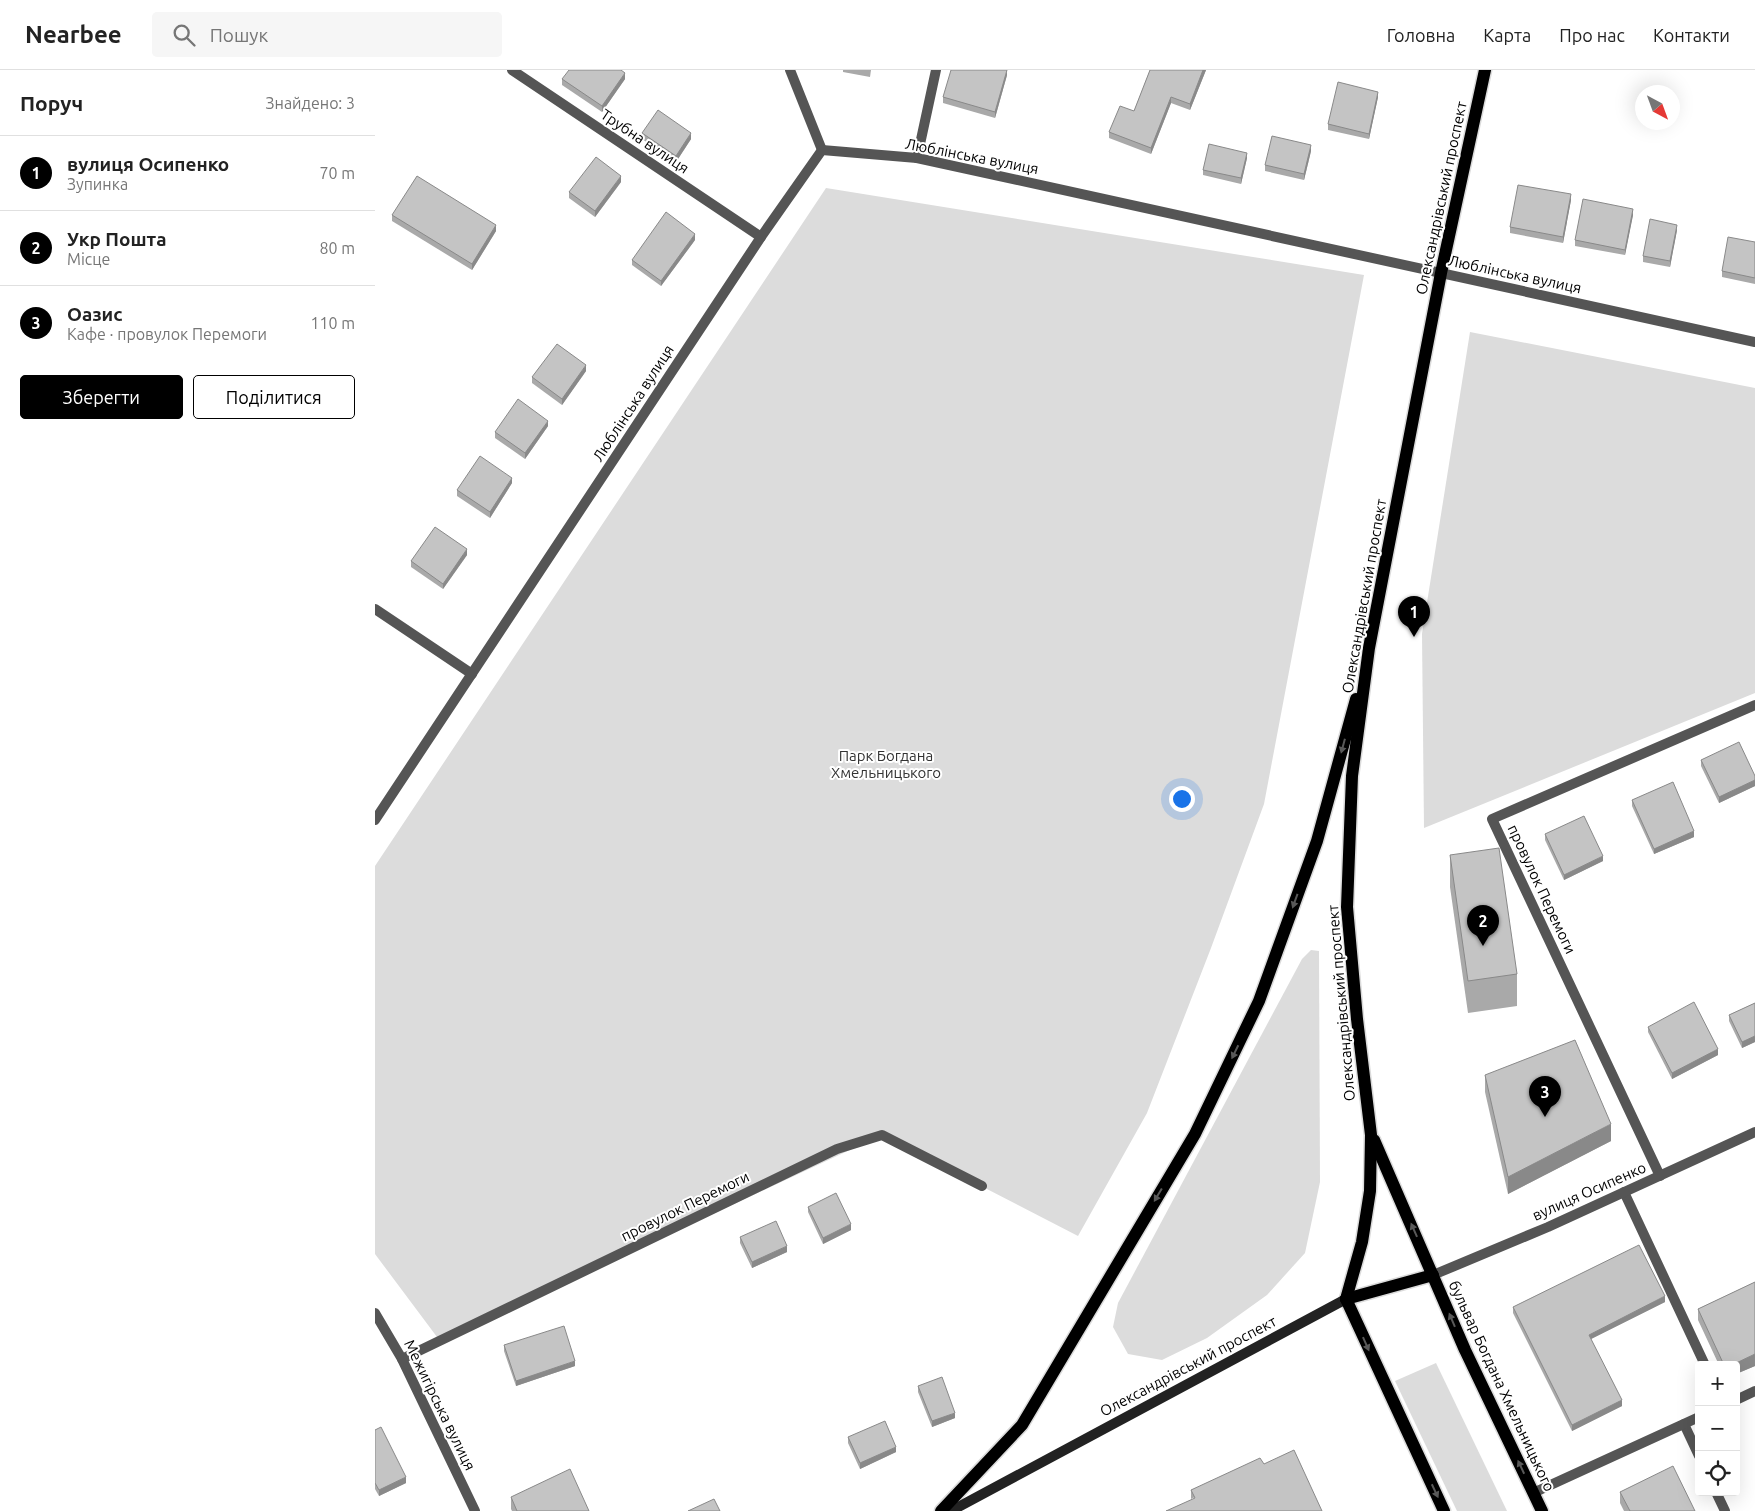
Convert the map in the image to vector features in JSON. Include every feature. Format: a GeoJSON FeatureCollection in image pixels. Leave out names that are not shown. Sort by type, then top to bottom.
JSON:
{"type":"FeatureCollection","features":[{"type":"Feature","properties":{"kind":"main road","name":"Олександрівський проспект"},"geometry":{"type":"LineString","coordinates":[[951,1511],[1346,1299],[1362,1242],[1371,1191],[1371,1135],[1357,1019],[1347,907],[1352,776],[1369,648],[1441,273],[1485,70]]}},
{"type":"Feature","properties":{"kind":"main road"},"geometry":{"type":"LineString","coordinates":[[941,1511],[1022,1425],[1195,1134],[1259,1001],[1311,858],[1322,824],[1369,648]]}},
{"type":"Feature","properties":{"kind":"main road","name":"Олександрівський проспект"},"geometry":{"type":"LineString","coordinates":[[1371,1135],[1433,1275]]}},
{"type":"Feature","properties":{"kind":"main road"},"geometry":{"type":"LineString","coordinates":[[1433,1275],[1346,1299],[1444,1511]]}},
{"type":"Feature","properties":{"kind":"main road","name":"бульвар Богдана Хмельницького"},"geometry":{"type":"LineString","coordinates":[[1433,1275],[1465,1350],[1542,1511]]}},
{"type":"Feature","properties":{"kind":"street","name":"Трубна вулиця"},"geometry":{"type":"LineString","coordinates":[[512,70],[761,237]]}},
{"type":"Feature","properties":{"kind":"street"},"geometry":{"type":"LineString","coordinates":[[790,70],[822,150]]}},
{"type":"Feature","properties":{"kind":"street"},"geometry":{"type":"LineString","coordinates":[[917,158],[936,70]]}},
{"type":"Feature","properties":{"kind":"street","name":"Люблінська вулиця"},"geometry":{"type":"LineString","coordinates":[[375,820],[761,237],[822,150],[917,158],[1755,342]]}},
{"type":"Feature","properties":{"kind":"street"},"geometry":{"type":"LineString","coordinates":[[375,609],[472,674]]}},
{"type":"Feature","properties":{"kind":"street","name":"провулок Перемоги"},"geometry":{"type":"LineString","coordinates":[[1659,1176],[1493,819],[1755,705]]}},
{"type":"Feature","properties":{"kind":"street","name":"вулиця Осипенко"},"geometry":{"type":"LineString","coordinates":[[1433,1275],[1548,1227],[1755,1132]]}},
{"type":"Feature","properties":{"kind":"street","name":"провулок Перемоги"},"geometry":{"type":"LineString","coordinates":[[402,1359],[837,1149],[882,1135],[982,1186]]}},
{"type":"Feature","properties":{"kind":"street"},"geometry":{"type":"LineString","coordinates":[[1624,1192],[1703,1361]]}},
{"type":"Feature","properties":{"kind":"street","name":"Межигірська вулиця"},"geometry":{"type":"LineString","coordinates":[[375,1313],[402,1359],[475,1511]]}},
{"type":"Feature","properties":{"kind":"street"},"geometry":{"type":"LineString","coordinates":[[1740,1398],[1755,1391]]}},
{"type":"Feature","properties":{"kind":"street"},"geometry":{"type":"LineString","coordinates":[[1533,1493],[1695,1419]]}},
{"type":"Feature","properties":{"kind":"street"},"geometry":{"type":"LineString","coordinates":[[1684,1424],[1697,1451]]}},
{"type":"Feature","properties":{"kind":"street"},"geometry":{"type":"LineString","coordinates":[[1718,1496],[1725,1511]]}},
{"type":"Feature","properties":{"kind":"green space","name":"Парк Богдана Хмельницького"},"geometry":{"type":"Polygon","coordinates":[[[826,188],[1364,275],[1264,804],[1147,1113],[1078,1236],[882,1135],[440,1341],[375,1254],[375,866],[826,188]]]}},
{"type":"Feature","properties":{"kind":"green space"},"geometry":{"type":"Polygon","coordinates":[[[1470,332],[1755,388],[1755,693],[1424,828],[1422,634],[1470,332]]]}},
{"type":"Feature","properties":{"kind":"green space"},"geometry":{"type":"Polygon","coordinates":[[[1311,950],[1319,951],[1320,1182],[1305,1253],[1267,1295],[1207,1338],[1162,1360],[1128,1354],[1113,1327],[1118,1303],[1302,959],[1311,950]]]}},
{"type":"Feature","properties":{"kind":"green space"},"geometry":{"type":"Polygon","coordinates":[[[1436,1363],[1507,1511],[1457,1511],[1395,1381],[1436,1363]]]}},
{"type":"Feature","properties":{"kind":"building"},"geometry":{"type":"Polygon","coordinates":[[[569,70],[621,70],[625,73],[602,106],[562,79],[569,70]]]}},
{"type":"Feature","properties":{"kind":"building"},"geometry":{"type":"Polygon","coordinates":[[[951,70],[1007,70],[995,112],[943,97],[951,70]]]}},
{"type":"Feature","properties":{"kind":"building"},"geometry":{"type":"Polygon","coordinates":[[[1150,70],[1203,70],[1190,104],[1171,97],[1151,148],[1109,132],[1120,106],[1134,111],[1150,70]]]}},
{"type":"Feature","properties":{"kind":"building"},"geometry":{"type":"Polygon","coordinates":[[[1338,82],[1378,92],[1369,134],[1328,124],[1338,82]]]}},
{"type":"Feature","properties":{"kind":"building"},"geometry":{"type":"Polygon","coordinates":[[[658,110],[691,133],[676,156],[642,133],[658,110]]]}},
{"type":"Feature","properties":{"kind":"building"},"geometry":{"type":"Polygon","coordinates":[[[1272,136],[1311,145],[1304,174],[1265,165],[1272,136]]]}},
{"type":"Feature","properties":{"kind":"building"},"geometry":{"type":"Polygon","coordinates":[[[1209,144],[1247,153],[1241,178],[1203,170],[1209,144]]]}},
{"type":"Feature","properties":{"kind":"building"},"geometry":{"type":"Polygon","coordinates":[[[596,157],[621,176],[595,211],[569,192],[596,157]]]}},
{"type":"Feature","properties":{"kind":"building"},"geometry":{"type":"Polygon","coordinates":[[[417,176],[496,225],[472,264],[392,215],[417,176]]]}},
{"type":"Feature","properties":{"kind":"building"},"geometry":{"type":"Polygon","coordinates":[[[1518,185],[1571,194],[1563,237],[1510,227],[1518,185]]]}},
{"type":"Feature","properties":{"kind":"building"},"geometry":{"type":"Polygon","coordinates":[[[1583,199],[1633,209],[1625,250],[1575,240],[1583,199]]]}},
{"type":"Feature","properties":{"kind":"building"},"geometry":{"type":"Polygon","coordinates":[[[666,212],[695,234],[661,281],[632,260],[666,212]]]}},
{"type":"Feature","properties":{"kind":"building"},"geometry":{"type":"Polygon","coordinates":[[[1650,219],[1677,225],[1670,261],[1643,256],[1650,219]]]}},
{"type":"Feature","properties":{"kind":"building"},"geometry":{"type":"Polygon","coordinates":[[[1728,237],[1755,242],[1755,278],[1722,271],[1728,237]]]}},
{"type":"Feature","properties":{"kind":"building"},"geometry":{"type":"Polygon","coordinates":[[[557,344],[586,365],[562,399],[532,377],[557,344]]]}},
{"type":"Feature","properties":{"kind":"building"},"geometry":{"type":"Polygon","coordinates":[[[518,399],[548,421],[525,453],[495,432],[518,399]]]}},
{"type":"Feature","properties":{"kind":"building"},"geometry":{"type":"Polygon","coordinates":[[[480,456],[512,478],[490,512],[457,490],[480,456]]]}},
{"type":"Feature","properties":{"kind":"building"},"geometry":{"type":"Polygon","coordinates":[[[435,527],[467,549],[443,584],[411,561],[435,527]]]}},
{"type":"Feature","properties":{"kind":"building"},"geometry":{"type":"Polygon","coordinates":[[[1739,742],[1755,776],[1755,780],[1719,797],[1701,760],[1739,742]]]}},
{"type":"Feature","properties":{"kind":"building"},"geometry":{"type":"Polygon","coordinates":[[[1673,782],[1694,831],[1654,849],[1632,800],[1673,782]]]}},
{"type":"Feature","properties":{"kind":"building"},"geometry":{"type":"Polygon","coordinates":[[[1584,816],[1603,856],[1564,875],[1545,834],[1584,816]]]}},
{"type":"Feature","properties":{"kind":"building"},"geometry":{"type":"Polygon","coordinates":[[[1499,848],[1517,974],[1468,981],[1450,855],[1499,848]]]}},
{"type":"Feature","properties":{"kind":"building"},"geometry":{"type":"Polygon","coordinates":[[[1694,1002],[1718,1049],[1672,1073],[1648,1027],[1694,1002]]]}},
{"type":"Feature","properties":{"kind":"building"},"geometry":{"type":"Polygon","coordinates":[[[1755,1003],[1755,1036],[1742,1042],[1729,1015],[1755,1003]]]}},
{"type":"Feature","properties":{"kind":"building"},"geometry":{"type":"Polygon","coordinates":[[[1575,1040],[1611,1124],[1508,1177],[1485,1075],[1575,1040]]]}},
{"type":"Feature","properties":{"kind":"building"},"geometry":{"type":"Polygon","coordinates":[[[836,1193],[851,1224],[823,1238],[808,1207],[836,1193]]]}},
{"type":"Feature","properties":{"kind":"building"},"geometry":{"type":"Polygon","coordinates":[[[776,1221],[787,1246],[752,1262],[740,1237],[776,1221]]]}},
{"type":"Feature","properties":{"kind":"building"},"geometry":{"type":"Polygon","coordinates":[[[1639,1245],[1665,1296],[1589,1335],[1622,1400],[1572,1425],[1513,1307],[1639,1245]]]}},
{"type":"Feature","properties":{"kind":"building"},"geometry":{"type":"Polygon","coordinates":[[[1755,1282],[1755,1354],[1740,1361],[1722,1361],[1698,1309],[1755,1282]]]}},
{"type":"Feature","properties":{"kind":"building"},"geometry":{"type":"Polygon","coordinates":[[[564,1326],[575,1361],[516,1381],[504,1345],[564,1326]]]}},
{"type":"Feature","properties":{"kind":"building"},"geometry":{"type":"Polygon","coordinates":[[[942,1377],[955,1413],[932,1421],[918,1386],[942,1377]]]}},
{"type":"Feature","properties":{"kind":"building"},"geometry":{"type":"Polygon","coordinates":[[[885,1421],[896,1447],[860,1463],[848,1437],[885,1421]]]}},
{"type":"Feature","properties":{"kind":"building"},"geometry":{"type":"Polygon","coordinates":[[[381,1427],[406,1477],[379,1490],[375,1483],[375,1430],[381,1427]]]}},
{"type":"Feature","properties":{"kind":"building"},"geometry":{"type":"Polygon","coordinates":[[[1294,1450],[1322,1511],[1166,1511],[1195,1498],[1191,1490],[1260,1458],[1264,1464],[1294,1450]]]}},
{"type":"Feature","properties":{"kind":"building"},"geometry":{"type":"Polygon","coordinates":[[[1673,1466],[1695,1511],[1630,1511],[1620,1492],[1673,1466]]]}},
{"type":"Feature","properties":{"kind":"building"},"geometry":{"type":"Polygon","coordinates":[[[570,1469],[589,1511],[517,1511],[511,1497],[570,1469]]]}},
{"type":"Feature","properties":{"kind":"building"},"geometry":{"type":"Polygon","coordinates":[[[714,1499],[720,1511],[688,1511],[714,1499]]]}},
{"type":"Feature","properties":{"kind":"place","name":"вулиця Осипенко"},"geometry":{"type":"Point","coordinates":[1414,637]}},
{"type":"Feature","properties":{"kind":"place","name":"Укр Пошта"},"geometry":{"type":"Point","coordinates":[1483,946]}},
{"type":"Feature","properties":{"kind":"place","name":"Оазис"},"geometry":{"type":"Point","coordinates":[1545,1117]}}]}
